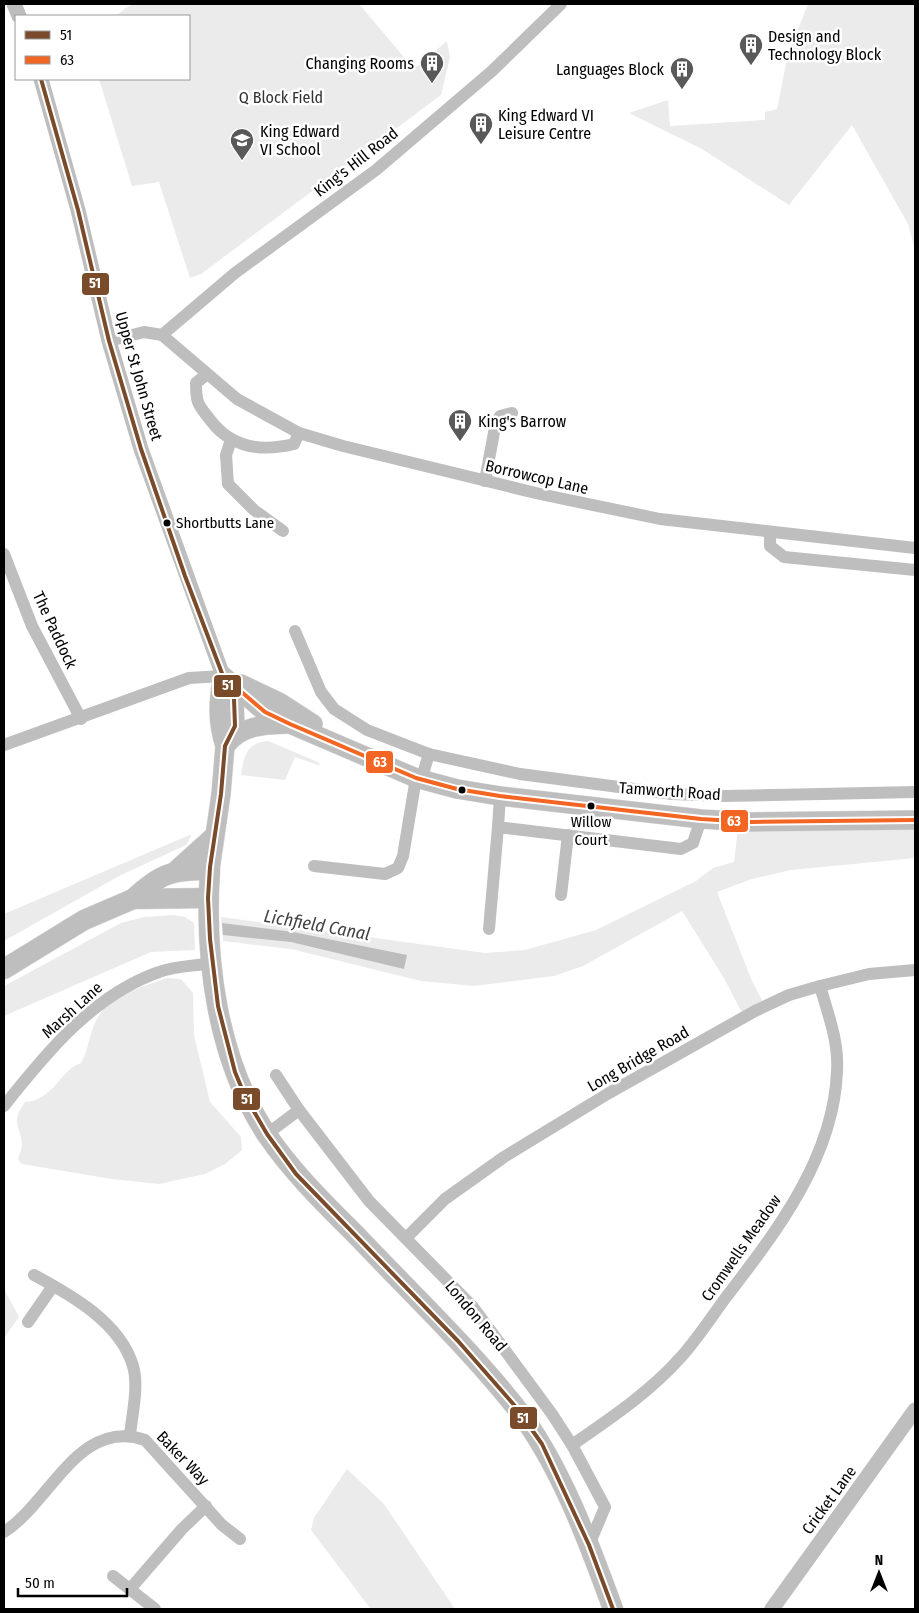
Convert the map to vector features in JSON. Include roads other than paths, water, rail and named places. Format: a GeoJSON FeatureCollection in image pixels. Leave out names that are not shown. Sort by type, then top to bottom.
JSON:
{"type":"FeatureCollection","features":[{"type":"Feature","properties":{"kind":"highway"},"geometry":{"type":"LineString","coordinates":[[4,969],[84,920],[133,899],[154,880],[173,873],[210,870]]}},
{"type":"Feature","properties":{"kind":"highway","name":"London Road"},"geometry":{"type":"LineString","coordinates":[[210,870],[208,898],[212,964],[218,1006],[235,1072],[245,1096],[266,1134],[296,1174],[458,1341],[515,1406],[542,1444],[589,1545],[613,1609]]}},
{"type":"Feature","properties":{"kind":"highway"},"geometry":{"type":"LineString","coordinates":[[133,899],[208,898]]}},
{"type":"Feature","properties":{"kind":"main road","name":"Tamworth Road"},"geometry":{"type":"LineString","coordinates":[[223,676],[266,712],[290,724],[419,779],[500,796],[701,819],[751,822],[915,820]]}},
{"type":"Feature","properties":{"kind":"main road","name":"Tamworth Road"},"geometry":{"type":"LineString","coordinates":[[223,676],[279,702],[306,719],[339,745]]}},
{"type":"Feature","properties":{"kind":"main road","name":"London Road"},"geometry":{"type":"LineString","coordinates":[[210,870],[225,746],[219,730],[218,701],[223,676]]}},
{"type":"Feature","properties":{"kind":"main road","name":"Tamworth Road"},"geometry":{"type":"LineString","coordinates":[[225,746],[239,733],[252,727],[290,724]]}},
{"type":"Feature","properties":{"kind":"main road"},"geometry":{"type":"LineString","coordinates":[[173,873],[214,836]]}},
{"type":"Feature","properties":{"kind":"street","name":"King's Hill Road"},"geometry":{"type":"LineString","coordinates":[[162,335],[235,273],[376,170],[492,71],[561,4]]}},
{"type":"Feature","properties":{"kind":"street","name":"Upper St John Street"},"geometry":{"type":"LineString","coordinates":[[41,80],[78,210],[109,341],[141,449],[223,676]]}},
{"type":"Feature","properties":{"kind":"street"},"geometry":{"type":"LineString","coordinates":[[109,341],[144,332],[162,335]]}},
{"type":"Feature","properties":{"kind":"street","name":"Borrowcop Lane"},"geometry":{"type":"LineString","coordinates":[[162,335],[237,399],[299,433],[485,481],[660,520],[915,548]]}},
{"type":"Feature","properties":{"kind":"street"},"geometry":{"type":"LineString","coordinates":[[207,374],[196,383],[196,402],[226,438],[243,445],[280,447],[294,444],[299,433]]}},
{"type":"Feature","properties":{"kind":"street"},"geometry":{"type":"LineString","coordinates":[[485,481],[495,427],[500,416],[512,414]]}},
{"type":"Feature","properties":{"kind":"street"},"geometry":{"type":"LineString","coordinates":[[231,440],[226,455],[228,484],[254,510],[283,531]]}},
{"type":"Feature","properties":{"kind":"street"},"geometry":{"type":"LineString","coordinates":[[770,533],[770,546],[784,557],[915,570]]}},
{"type":"Feature","properties":{"kind":"street","name":"The Paddock"},"geometry":{"type":"LineString","coordinates":[[4,554],[32,626],[81,719]]}},
{"type":"Feature","properties":{"kind":"street","name":"Tamworth Road"},"geometry":{"type":"LineString","coordinates":[[295,631],[321,692],[334,709],[367,730],[429,754],[520,774],[672,794],[725,796],[915,792]]}},
{"type":"Feature","properties":{"kind":"street"},"geometry":{"type":"LineString","coordinates":[[4,745],[81,719],[189,678],[223,676]]}},
{"type":"Feature","properties":{"kind":"street"},"geometry":{"type":"LineString","coordinates":[[314,866],[385,874],[398,868],[403,856],[419,779],[429,754]]}},
{"type":"Feature","properties":{"kind":"street"},"geometry":{"type":"LineString","coordinates":[[489,929],[500,796]]}},
{"type":"Feature","properties":{"kind":"street","name":"Tamworth Road"},"geometry":{"type":"LineString","coordinates":[[498,827],[681,849],[693,844],[701,819]]}},
{"type":"Feature","properties":{"kind":"street"},"geometry":{"type":"LineString","coordinates":[[561,895],[568,835]]}},
{"type":"Feature","properties":{"kind":"street","name":"Marsh Lane"},"geometry":{"type":"LineString","coordinates":[[4,1106],[66,1034],[89,1013],[119,991],[160,971],[212,964]]}},
{"type":"Feature","properties":{"kind":"street","name":"Long Bridge Road"},"geometry":{"type":"LineString","coordinates":[[406,1238],[445,1199],[504,1157],[609,1093],[755,1011],[788,995],[820,986],[869,974],[915,970]]}},
{"type":"Feature","properties":{"kind":"street","name":"Cromwells Meadow"},"geometry":{"type":"LineString","coordinates":[[572,1445],[635,1400],[681,1357],[774,1235],[802,1189],[824,1135],[835,1094],[838,1072],[838,1056],[833,1031],[820,986]]}},
{"type":"Feature","properties":{"kind":"street","name":"London Road"},"geometry":{"type":"LineString","coordinates":[[276,1075],[299,1110],[369,1201],[473,1307],[552,1414],[572,1445],[605,1507],[589,1545]]}},
{"type":"Feature","properties":{"kind":"street"},"geometry":{"type":"LineString","coordinates":[[266,1134],[299,1110]]}},
{"type":"Feature","properties":{"kind":"street"},"geometry":{"type":"LineString","coordinates":[[34,1275],[90,1310],[114,1333],[127,1352],[133,1367],[135,1381],[130,1435]]}},
{"type":"Feature","properties":{"kind":"street"},"geometry":{"type":"LineString","coordinates":[[28,1322],[54,1286]]}},
{"type":"Feature","properties":{"kind":"street","name":"Cricket Lane"},"geometry":{"type":"LineString","coordinates":[[772,1609],[915,1410]]}},
{"type":"Feature","properties":{"kind":"street","name":"Baker Way"},"geometry":{"type":"LineString","coordinates":[[4,1532],[21,1520],[70,1463],[87,1449],[103,1439],[130,1435],[145,1440],[222,1525],[240,1540]]}},
{"type":"Feature","properties":{"kind":"street"},"geometry":{"type":"LineString","coordinates":[[130,1589],[182,1529],[206,1506]]}},
{"type":"Feature","properties":{"kind":"street"},"geometry":{"type":"LineString","coordinates":[[114,1576],[155,1609]]}},
{"type":"Feature","properties":{"kind":"place","name":"Design and Technology Block"},"geometry":{"type":"Point","coordinates":[751,66]}},
{"type":"Feature","properties":{"kind":"place","name":"Changing Rooms"},"geometry":{"type":"Point","coordinates":[432,84]}},
{"type":"Feature","properties":{"kind":"place","name":"Languages Block"},"geometry":{"type":"Point","coordinates":[682,90]}},
{"type":"Feature","properties":{"kind":"place","name":"King Edward VI Leisure Centre"},"geometry":{"type":"Point","coordinates":[481,145]}},
{"type":"Feature","properties":{"kind":"place","name":"King Edward VI School"},"geometry":{"type":"Point","coordinates":[242,161]}},
{"type":"Feature","properties":{"kind":"place","name":"King's Barrow"},"geometry":{"type":"Point","coordinates":[460,442]}},
{"type":"Feature","properties":{"kind":"place","name":"Shortbutts Lane"},"geometry":{"type":"Point","coordinates":[167,523]}},
{"type":"Feature","properties":{"kind":"place","name":"Willow Court"},"geometry":{"type":"Point","coordinates":[591,806]}},
{"type":"Feature","properties":{"kind":"park label","name":"Q Block Field"},"geometry":{"type":"Point","coordinates":[281,97]}},
{"type":"Feature","properties":{"kind":"water label","name":"Lichfield Canal"},"geometry":{"type":"Point","coordinates":[317,925]}}]}
